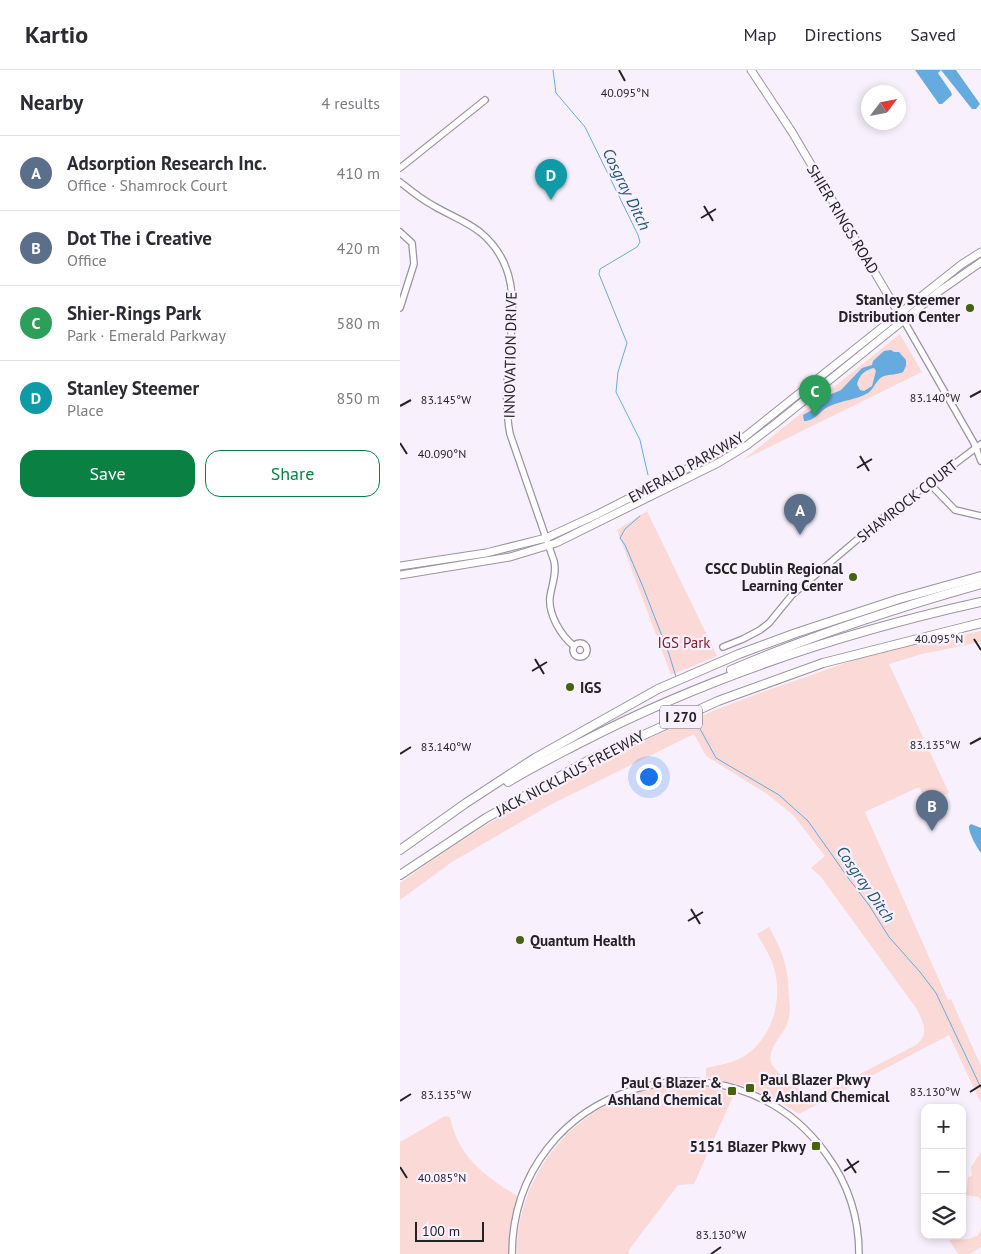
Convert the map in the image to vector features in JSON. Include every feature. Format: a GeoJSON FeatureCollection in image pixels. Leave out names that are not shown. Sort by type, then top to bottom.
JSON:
{"type":"FeatureCollection","features":[{"type":"Feature","properties":{"kind":"highway"},"geometry":{"type":"LineString","coordinates":[[400,851],[466,803],[535,758],[658,689],[796,633],[890,602],[981,576]]}},
{"type":"Feature","properties":{"kind":"highway"},"geometry":{"type":"LineString","coordinates":[[671,700],[714,678],[799,642],[901,607],[981,584]]}},
{"type":"Feature","properties":{"kind":"highway","name":"JACK NICKLAUS FREEWAY"},"geometry":{"type":"LineString","coordinates":[[400,851],[515,777],[618,723],[707,684],[859,632],[981,602]]}},
{"type":"Feature","properties":{"kind":"highway","name":"JACK NICKLAUS FREEWAY"},"geometry":{"type":"LineString","coordinates":[[400,875],[494,813],[590,760],[718,701],[816,666],[954,629],[981,624]]}},
{"type":"Feature","properties":{"kind":"main road","name":"SHIER RINGS ROAD"},"geometry":{"type":"LineString","coordinates":[[751,70],[792,132],[904,321]]}},
{"type":"Feature","properties":{"kind":"main road","name":"EMERALD PARKWAY"},"geometry":{"type":"LineString","coordinates":[[400,566],[486,553],[546,538],[635,496],[742,439],[962,264],[981,252]]}},
{"type":"Feature","properties":{"kind":"main road","name":"EMERALD PARKWAY"},"geometry":{"type":"LineString","coordinates":[[400,575],[510,557],[549,546],[570,538],[718,463],[746,446],[961,275],[981,262]]}},
{"type":"Feature","properties":{"kind":"street"},"geometry":{"type":"LineString","coordinates":[[400,168],[486,100]]}},
{"type":"Feature","properties":{"kind":"street","name":"INNOVATION DRIVE"},"geometry":{"type":"LineString","coordinates":[[400,182],[432,205],[481,233],[500,254],[507,267],[513,296],[507,420],[515,451],[556,569],[550,606],[564,636],[574,646]]}},
{"type":"Feature","properties":{"kind":"street"},"geometry":{"type":"LineString","coordinates":[[400,232],[412,243],[414,264],[400,308]]}},
{"type":"Feature","properties":{"kind":"street","name":"SHIER RINGS ROAD"},"geometry":{"type":"LineString","coordinates":[[904,321],[974,443],[981,460]]}},
{"type":"Feature","properties":{"kind":"street","name":"SHAMROCK COURT"},"geometry":{"type":"LineString","coordinates":[[723,647],[743,640],[764,627],[792,595],[879,521],[981,444]]}},
{"type":"Feature","properties":{"kind":"street"},"geometry":{"type":"LineString","coordinates":[[929,483],[955,510],[981,516]]}},
{"type":"Feature","properties":{"kind":"street"},"geometry":{"type":"LineString","coordinates":[[512,1254],[516,1218],[525,1187],[541,1158],[567,1128],[588,1111],[616,1095],[655,1084],[686,1081],[717,1084],[755,1095],[789,1115],[808,1131],[831,1160],[846,1187],[856,1220],[859,1254]]}},
{"type":"Feature","properties":{"kind":"green space"},"geometry":{"type":"Polygon","coordinates":[[[900,334],[922,372],[743,460],[900,334]]]}},
{"type":"Feature","properties":{"kind":"green space","name":"IGS Park"},"geometry":{"type":"Polygon","coordinates":[[[647,511],[717,656],[671,675],[617,530],[647,511]]]}},
{"type":"Feature","properties":{"kind":"green space"},"geometry":{"type":"Polygon","coordinates":[[[981,631],[981,642],[922,654],[889,664],[949,793],[928,802],[919,787],[865,812],[948,1000],[951,999],[981,1066],[981,1103],[949,1035],[799,1114],[768,1095],[738,1084],[706,1077],[706,1068],[731,1062],[746,1055],[763,1038],[769,1027],[776,1004],[776,980],[771,959],[757,934],[769,927],[784,961],[788,977],[790,1007],[785,1029],[773,1047],[770,1057],[773,1066],[788,1082],[807,1094],[812,1096],[819,1095],[916,1045],[923,1037],[924,1028],[916,1008],[821,877],[811,868],[825,856],[793,815],[767,794],[706,756],[694,734],[550,805],[452,862],[400,900],[400,883],[447,850],[495,820],[595,764],[699,717],[752,696],[858,659],[900,647],[981,631]]]}},
{"type":"Feature","properties":{"kind":"green space"},"geometry":{"type":"Polygon","coordinates":[[[677,1085],[700,1086],[735,1092],[694,1184],[678,1185],[629,1250],[629,1254],[517,1254],[519,1228],[525,1203],[535,1179],[548,1157],[564,1137],[605,1106],[641,1091],[677,1085]]]}},
{"type":"Feature","properties":{"kind":"green space"},"geometry":{"type":"Polygon","coordinates":[[[445,1116],[450,1117],[459,1143],[474,1164],[494,1181],[517,1196],[511,1223],[508,1254],[400,1254],[400,1142],[445,1116]]]}},
{"type":"Feature","properties":{"kind":"green space"},"geometry":{"type":"Polygon","coordinates":[[[981,1152],[981,1202],[979,1197],[966,1195],[968,1177],[972,1176],[971,1167],[981,1152]]]}},
{"type":"Feature","properties":{"kind":"green space"},"geometry":{"type":"Polygon","coordinates":[[[981,1229],[981,1247],[970,1254],[958,1254],[949,1240],[969,1239],[978,1235],[981,1229]]]}},
{"type":"Feature","properties":{"kind":"water"},"geometry":{"type":"Polygon","coordinates":[[[915,70],[941,70],[938,73],[952,95],[942,104],[939,104],[915,70]]]}},
{"type":"Feature","properties":{"kind":"water"},"geometry":{"type":"Polygon","coordinates":[[[941,70],[956,70],[980,104],[976,109],[972,109],[941,70]]]}},
{"type":"Feature","properties":{"kind":"water"},"geometry":{"type":"Polygon","coordinates":[[[884,351],[899,352],[906,360],[903,372],[886,375],[877,381],[868,393],[830,406],[812,419],[804,421],[803,415],[812,410],[827,396],[841,390],[862,368],[872,365],[873,361],[884,351]],[[874,368],[865,371],[861,375],[857,384],[860,390],[864,391],[872,386],[876,371],[874,368]]]}},
{"type":"Feature","properties":{"kind":"water"},"geometry":{"type":"Polygon","coordinates":[[[971,824],[981,828],[981,853],[970,832],[969,826],[971,824]]]}},
{"type":"Feature","properties":{"kind":"waterway","name":"Cosgray Ditch"},"geometry":{"type":"LineString","coordinates":[[553,70],[556,93],[585,127],[640,242],[637,247],[600,269],[599,274],[627,343],[618,372],[616,392],[640,440],[648,475]]}},
{"type":"Feature","properties":{"kind":"waterway","name":"Cosgray Ditch"},"geometry":{"type":"LineString","coordinates":[[640,516],[625,529],[620,538],[625,545],[643,587],[676,677]]}},
{"type":"Feature","properties":{"kind":"waterway","name":"Cosgray Ditch"},"geometry":{"type":"LineString","coordinates":[[698,725],[716,758],[779,795],[808,821],[869,905],[889,937],[936,993],[981,1088]]}},
{"type":"Feature","properties":{"kind":"place","name":"Stanley Steemer"},"geometry":{"type":"Point","coordinates":[551,200]}},
{"type":"Feature","properties":{"kind":"place","name":"Stanley Steemer Distribution Center"},"geometry":{"type":"Point","coordinates":[970,308]}},
{"type":"Feature","properties":{"kind":"place","name":"Shier-Rings Park"},"geometry":{"type":"Point","coordinates":[815,416]}},
{"type":"Feature","properties":{"kind":"place","name":"Adsorption Research Inc."},"geometry":{"type":"Point","coordinates":[800,535]}},
{"type":"Feature","properties":{"kind":"place","name":"CSCC Dublin Regional Learning Center"},"geometry":{"type":"Point","coordinates":[853,577]}},
{"type":"Feature","properties":{"kind":"place","name":"IGS"},"geometry":{"type":"Point","coordinates":[570,687]}},
{"type":"Feature","properties":{"kind":"place","name":"Dot The i Creative"},"geometry":{"type":"Point","coordinates":[932,831]}},
{"type":"Feature","properties":{"kind":"place","name":"Quantum Health"},"geometry":{"type":"Point","coordinates":[520,940]}},
{"type":"Feature","properties":{"kind":"place","name":"Paul Blazer Pkwy & Ashland Chemical"},"geometry":{"type":"Point","coordinates":[750,1088]}},
{"type":"Feature","properties":{"kind":"place","name":"Paul G Blazer & Ashland Chemical"},"geometry":{"type":"Point","coordinates":[732,1091]}},
{"type":"Feature","properties":{"kind":"place","name":"5151 Blazer Pkwy"},"geometry":{"type":"Point","coordinates":[816,1146]}}]}
